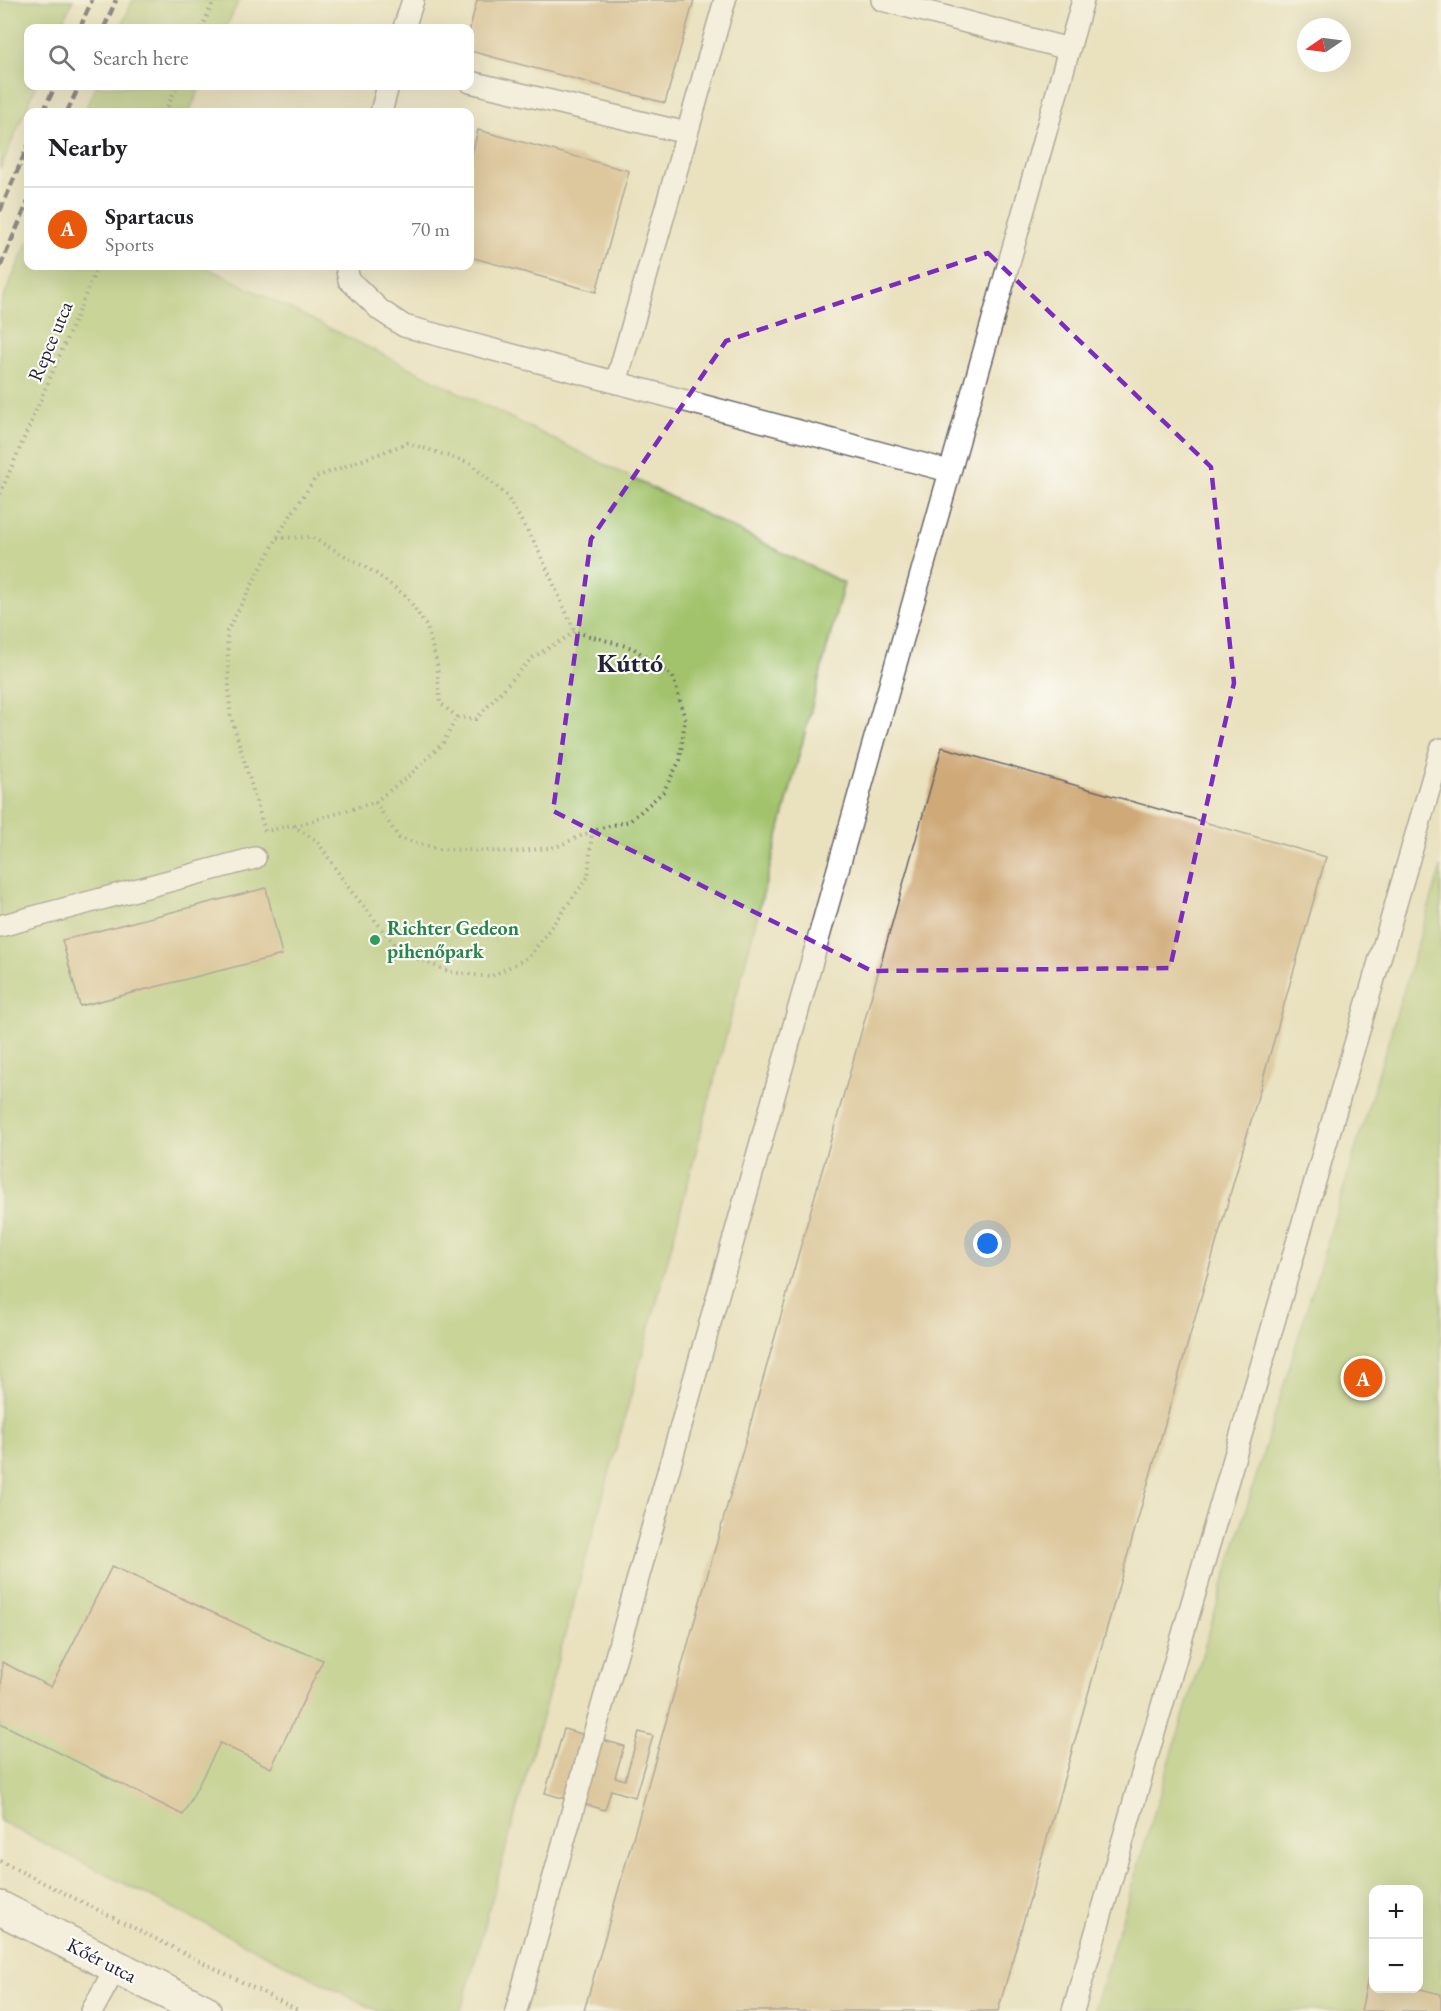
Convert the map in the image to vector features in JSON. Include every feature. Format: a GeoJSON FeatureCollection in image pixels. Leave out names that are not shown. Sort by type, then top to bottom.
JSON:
{"type":"FeatureCollection","features":[{"type":"Feature","properties":{"kind":"street","name":"Kőér utca"},"geometry":{"type":"LineString","coordinates":[[0,1908],[204,2011]]}},
{"type":"Feature","properties":{"kind":"lane"},"geometry":{"type":"LineString","coordinates":[[405,24],[412,0]]}},
{"type":"Feature","properties":{"kind":"lane"},"geometry":{"type":"LineString","coordinates":[[616,383],[725,0]]}},
{"type":"Feature","properties":{"kind":"lane"},"geometry":{"type":"LineString","coordinates":[[882,0],[1069,49]]}},
{"type":"Feature","properties":{"kind":"lane"},"geometry":{"type":"LineString","coordinates":[[516,2011],[1083,0]]}},
{"type":"Feature","properties":{"kind":"lane"},"geometry":{"type":"LineString","coordinates":[[474,83],[687,133]]}},
{"type":"Feature","properties":{"kind":"lane"},"geometry":{"type":"LineString","coordinates":[[382,108],[387,90]]}},
{"type":"Feature","properties":{"kind":"lane"},"geometry":{"type":"LineString","coordinates":[[347,270],[349,280],[380,310],[404,326],[949,471]]}},
{"type":"Feature","properties":{"kind":"lane"},"geometry":{"type":"LineString","coordinates":[[1073,2011],[1441,749]]}},
{"type":"Feature","properties":{"kind":"lane"},"geometry":{"type":"LineString","coordinates":[[0,926],[255,858]]}},
{"type":"Feature","properties":{"kind":"lane"},"geometry":{"type":"LineString","coordinates":[[92,2011],[116,1967]]}},
{"type":"Feature","properties":{"kind":"path"},"geometry":{"type":"LineString","coordinates":[[204,24],[214,0]]}},
{"type":"Feature","properties":{"kind":"path"},"geometry":{"type":"LineString","coordinates":[[167,108],[175,90]]}},
{"type":"Feature","properties":{"kind":"path","name":"Repce utca"},"geometry":{"type":"LineString","coordinates":[[0,494],[96,270]]}},
{"type":"Feature","properties":{"kind":"path"},"geometry":{"type":"LineString","coordinates":[[255,858],[265,831],[230,713],[227,631],[277,538],[316,477],[408,443],[470,463],[506,495],[536,545],[575,632]]}},
{"type":"Feature","properties":{"kind":"path"},"geometry":{"type":"LineString","coordinates":[[277,538],[311,537],[374,572],[407,597],[427,627],[437,664],[440,703],[457,717],[476,719],[532,658],[575,632],[633,648],[673,677],[685,719],[680,760],[663,792],[630,821],[592,830],[556,847],[514,852],[438,849],[399,838],[375,802]]}},
{"type":"Feature","properties":{"kind":"path"},"geometry":{"type":"LineString","coordinates":[[265,831],[294,826],[375,802],[412,773],[443,743],[457,717]]}},
{"type":"Feature","properties":{"kind":"path"},"geometry":{"type":"LineString","coordinates":[[294,826],[318,842],[347,886],[401,952],[450,972],[490,977],[529,957],[588,877],[592,830]]}},
{"type":"Feature","properties":{"kind":"path"},"geometry":{"type":"LineString","coordinates":[[0,1861],[300,2011]]}},
{"type":"Feature","properties":{"kind":"highlighted area"},"geometry":{"type":"Polygon","coordinates":[[[988,253],[1211,467],[1234,683],[1170,968],[872,971],[553,811],[591,539],[726,341],[988,253]]]}},
{"type":"Feature","properties":{"kind":"green space"},"geometry":{"type":"Polygon","coordinates":[[[0,0],[73,0],[62,24],[24,24],[24,90],[34,90],[26,108],[24,108],[24,114],[0,169],[0,0]]]}},
{"type":"Feature","properties":{"kind":"green space"},"geometry":{"type":"Polygon","coordinates":[[[133,0],[239,0],[228,24],[123,24],[133,0]]]}},
{"type":"Feature","properties":{"kind":"green space"},"geometry":{"type":"Polygon","coordinates":[[[94,90],[199,90],[191,108],[86,108],[94,90]]]}},
{"type":"Feature","properties":{"kind":"green space","name":"Richter Gedeon pihenőpark"},"geometry":{"type":"Polygon","coordinates":[[[24,250],[24,270],[212,270],[844,583],[658,1297],[461,2011],[378,2011],[0,1821],[0,306],[24,250]]]}},
{"type":"Feature","properties":{"kind":"green space"},"geometry":{"type":"Polygon","coordinates":[[[1441,867],[1441,2011],[1094,2011],[1441,867]]]}},
{"type":"Feature","properties":{"kind":"building"},"geometry":{"type":"Polygon","coordinates":[[[477,0],[694,0],[665,103],[474,52],[474,24],[471,24],[477,0]]]}},
{"type":"Feature","properties":{"kind":"building"},"geometry":{"type":"Polygon","coordinates":[[[478,130],[629,171],[596,292],[474,258],[474,146],[478,130]]]}},
{"type":"Feature","properties":{"kind":"building"},"geometry":{"type":"Polygon","coordinates":[[[942,747],[1326,857],[998,2011],[584,2011],[942,747]]]}},
{"type":"Feature","properties":{"kind":"building"},"geometry":{"type":"Polygon","coordinates":[[[266,888],[282,955],[80,1006],[62,940],[266,888]]]}},
{"type":"Feature","properties":{"kind":"building"},"geometry":{"type":"Polygon","coordinates":[[[112,1566],[272,1640],[323,1660],[271,1768],[220,1743],[183,1815],[0,1723],[2,1662],[51,1687],[112,1566]]]}},
{"type":"Feature","properties":{"kind":"building"},"geometry":{"type":"Polygon","coordinates":[[[564,1729],[624,1746],[615,1777],[625,1780],[639,1732],[653,1736],[635,1797],[611,1790],[605,1810],[545,1793],[564,1729]]]}},
{"type":"Feature","properties":{"kind":"building"},"geometry":{"type":"Polygon","coordinates":[[[1368,1978],[1369,1993],[1423,1993],[1423,1990],[1441,1994],[1441,2011],[1361,2011],[1368,1978]]]}},
{"type":"Feature","properties":{"kind":"railway"},"geometry":{"type":"LineString","coordinates":[[82,24],[92,0]]}},
{"type":"Feature","properties":{"kind":"railway"},"geometry":{"type":"LineString","coordinates":[[106,24],[116,0]]}},
{"type":"Feature","properties":{"kind":"railway"},"geometry":{"type":"LineString","coordinates":[[45,108],[53,90]]}},
{"type":"Feature","properties":{"kind":"railway"},"geometry":{"type":"LineString","coordinates":[[69,108],[77,90]]}},
{"type":"Feature","properties":{"kind":"railway"},"geometry":{"type":"LineString","coordinates":[[0,211],[24,155]]}},
{"type":"Feature","properties":{"kind":"railway"},"geometry":{"type":"LineString","coordinates":[[0,267],[24,211]]}},
{"type":"Feature","properties":{"kind":"place","name":"Richter Gedeon pihenőpark"},"geometry":{"type":"Point","coordinates":[375,940]}},
{"type":"Feature","properties":{"kind":"place","name":"Spartacus"},"geometry":{"type":"Point","coordinates":[1363,1378]}},
{"type":"Feature","properties":{"kind":"district","name":"Kúttó"},"geometry":{"type":"Point","coordinates":[630,663]}}]}
